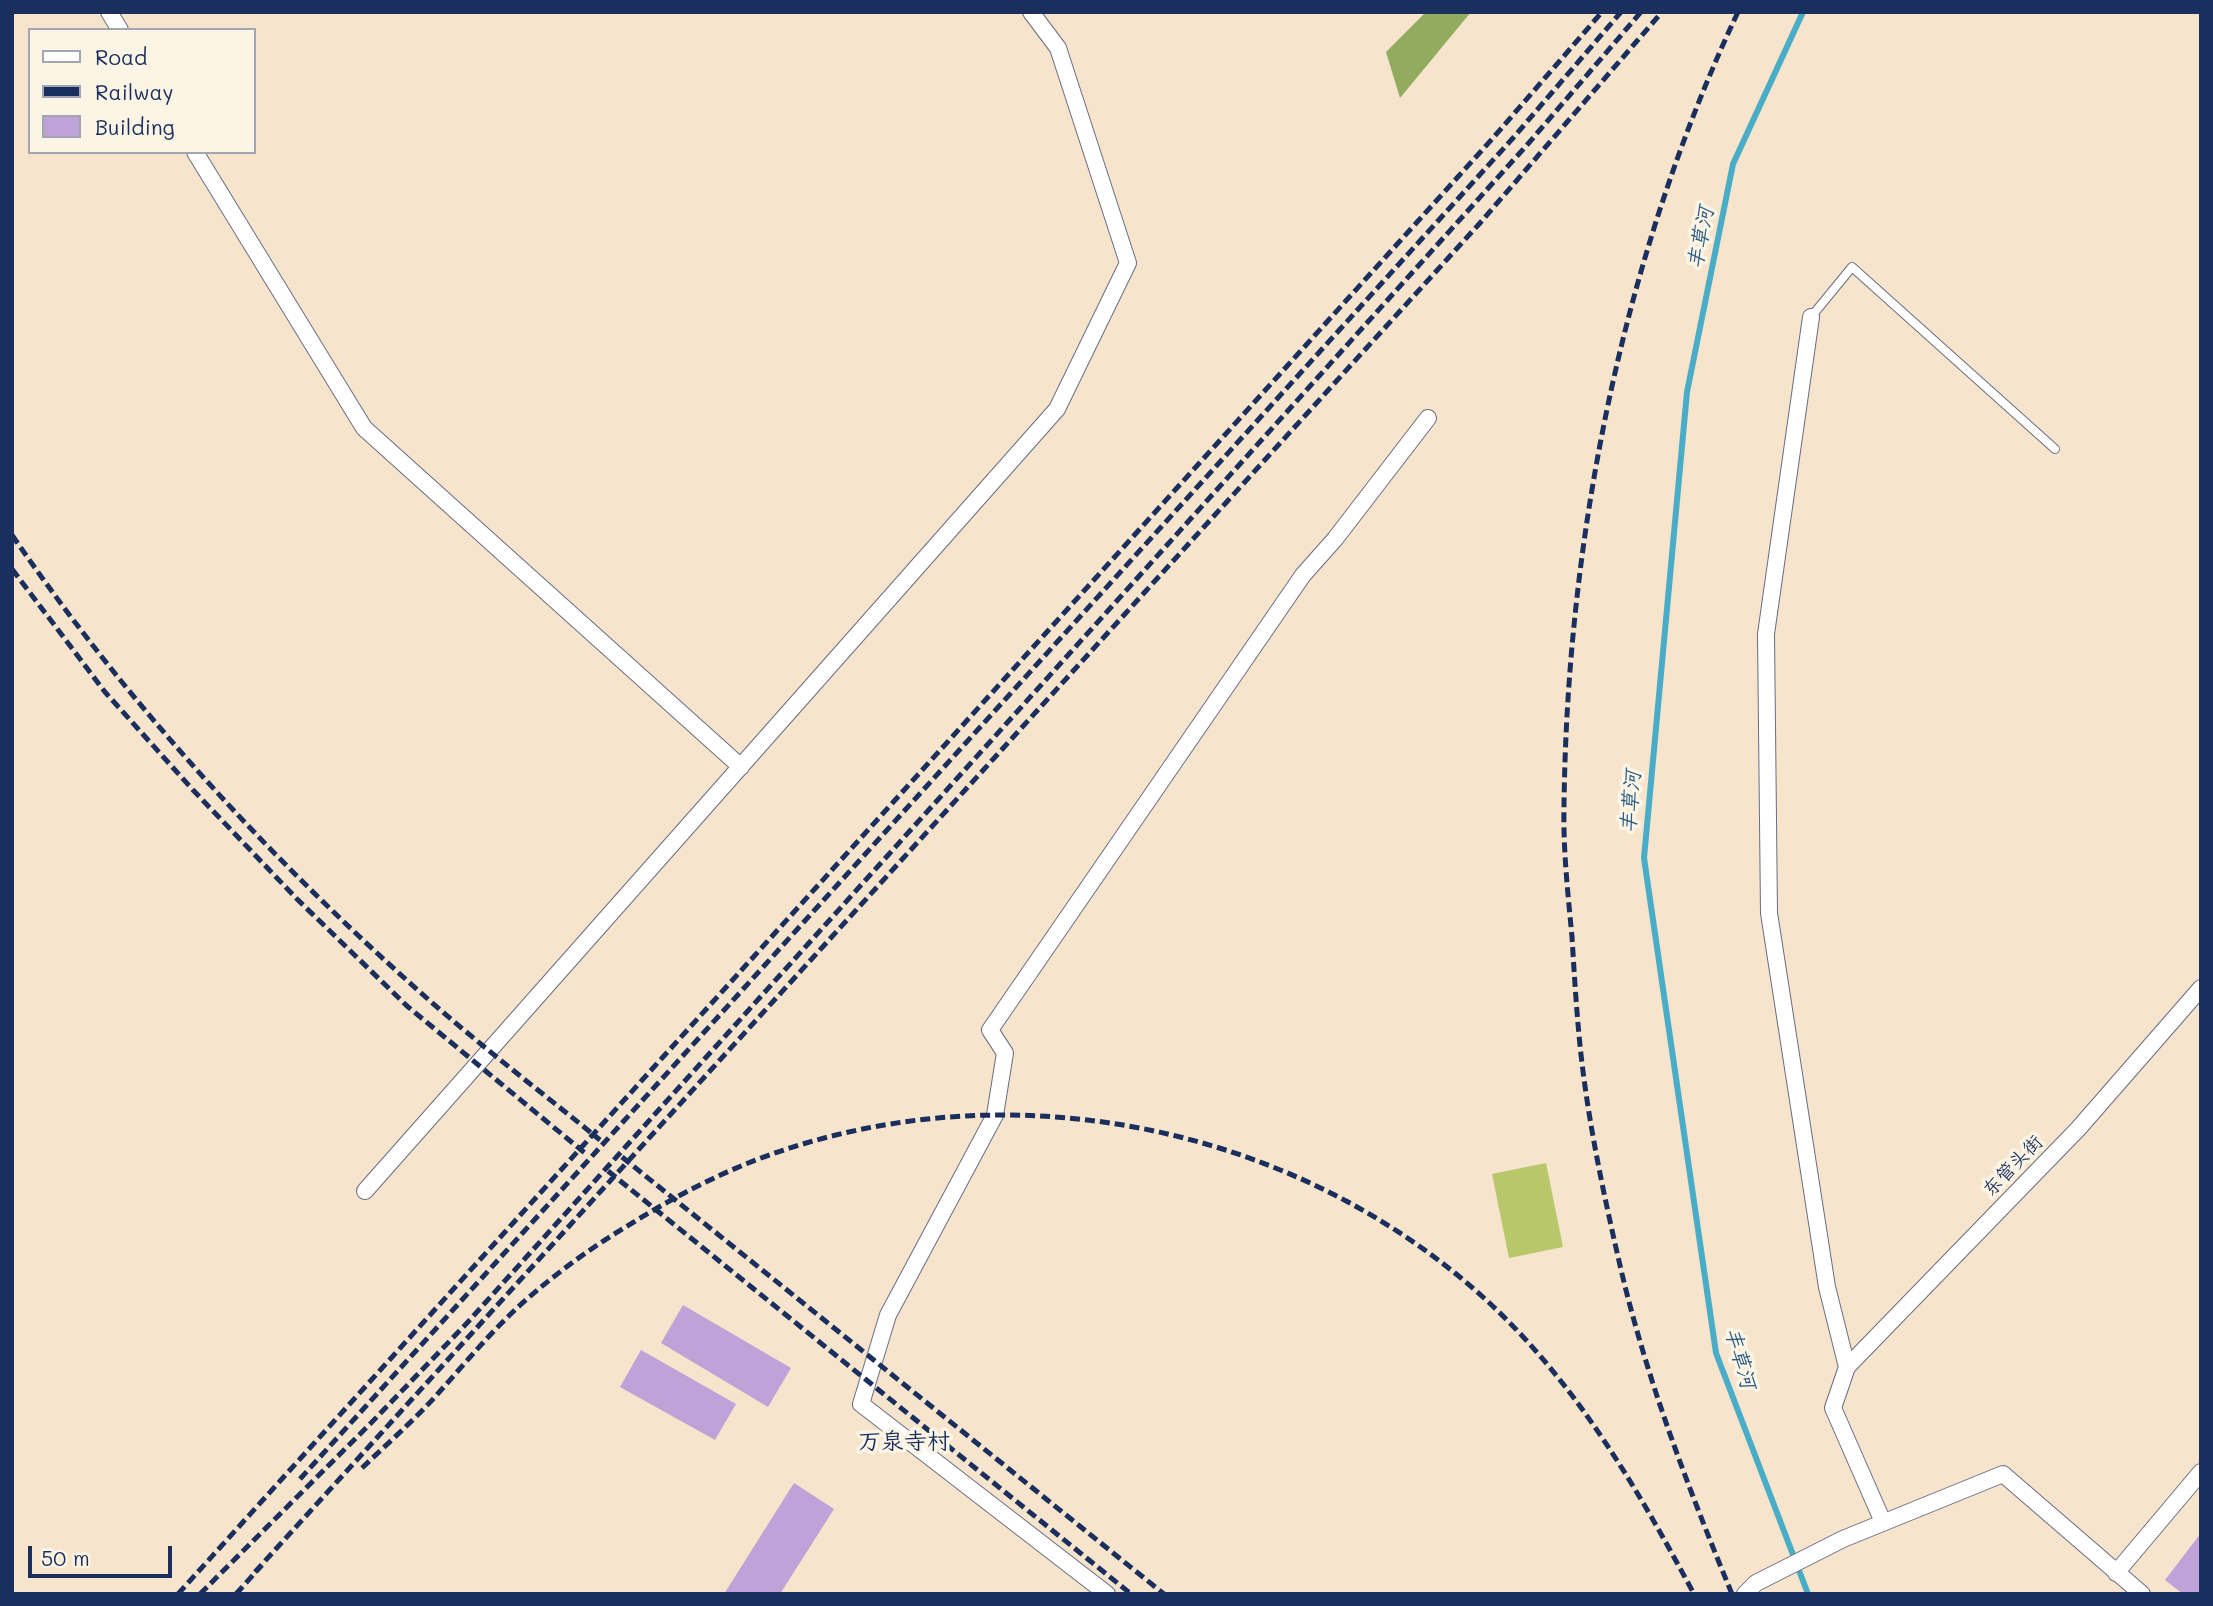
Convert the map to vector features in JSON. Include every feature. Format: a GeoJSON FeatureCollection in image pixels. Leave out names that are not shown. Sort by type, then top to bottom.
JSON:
{"type":"FeatureCollection","features":[{"type":"Feature","properties":{"kind":"street"},"geometry":{"type":"LineString","coordinates":[[109,12],[119,28]]}},
{"type":"Feature","properties":{"kind":"street"},"geometry":{"type":"LineString","coordinates":[[365,1191],[1057,409],[1128,263],[1058,47],[1031,12]]}},
{"type":"Feature","properties":{"kind":"street"},"geometry":{"type":"LineString","coordinates":[[196,154],[364,428],[741,767]]}},
{"type":"Feature","properties":{"kind":"street"},"geometry":{"type":"LineString","coordinates":[[1811,317],[1766,634],[1769,914],[1827,1287],[1847,1367],[1833,1408],[1883,1522]]}},
{"type":"Feature","properties":{"kind":"street"},"geometry":{"type":"LineString","coordinates":[[1107,1594],[861,1404],[888,1315],[995,1115],[1005,1053],[990,1030],[1303,575],[1335,539],[1428,418]]}},
{"type":"Feature","properties":{"kind":"street","name":"东管头街"},"geometry":{"type":"LineString","coordinates":[[1847,1367],[2078,1129],[2201,988]]}},
{"type":"Feature","properties":{"kind":"street"},"geometry":{"type":"LineString","coordinates":[[2116,1573],[2201,1472]]}},
{"type":"Feature","properties":{"kind":"street"},"geometry":{"type":"LineString","coordinates":[[1750,1589],[1843,1539],[2003,1474],[2142,1594]]}},
{"type":"Feature","properties":{"kind":"lane"},"geometry":{"type":"LineString","coordinates":[[1811,317],[1852,267],[2055,449]]}},
{"type":"Feature","properties":{"kind":"green space"},"geometry":{"type":"Polygon","coordinates":[[[1423,12],[1471,12],[1400,98],[1386,52],[1423,12]]]}},
{"type":"Feature","properties":{"kind":"green space"},"geometry":{"type":"Polygon","coordinates":[[[1546,1163],[1563,1247],[1509,1258],[1492,1174],[1546,1163]]]}},
{"type":"Feature","properties":{"kind":"building"},"geometry":{"type":"Polygon","coordinates":[[[683,1305],[791,1368],[768,1407],[661,1343],[683,1305]]]}},
{"type":"Feature","properties":{"kind":"building"},"geometry":{"type":"Polygon","coordinates":[[[641,1350],[736,1404],[715,1440],[620,1387],[641,1350]]]}},
{"type":"Feature","properties":{"kind":"building"},"geometry":{"type":"Polygon","coordinates":[[[794,1483],[834,1509],[780,1594],[724,1594],[794,1483]]]}},
{"type":"Feature","properties":{"kind":"building"},"geometry":{"type":"Polygon","coordinates":[[[2201,1533],[2201,1594],[2183,1594],[2165,1580],[2201,1533]]]}},
{"type":"Feature","properties":{"kind":"waterway","name":"丰草河"},"geometry":{"type":"LineString","coordinates":[[1803,12],[1733,164],[1687,392],[1644,858],[1716,1353],[1808,1594]]}},
{"type":"Feature","properties":{"kind":"railway"},"geometry":{"type":"LineString","coordinates":[[178,1594],[1493,138],[1602,12]]}},
{"type":"Feature","properties":{"kind":"railway"},"geometry":{"type":"LineString","coordinates":[[300,1479],[1513,138],[1621,12]]}},
{"type":"Feature","properties":{"kind":"railway"},"geometry":{"type":"LineString","coordinates":[[200,1594],[467,1323],[1527,145],[1641,12]]}},
{"type":"Feature","properties":{"kind":"railway"},"geometry":{"type":"LineString","coordinates":[[255,1572],[1480,223],[1662,12]]}},
{"type":"Feature","properties":{"kind":"railway"},"geometry":{"type":"LineString","coordinates":[[1732,1594],[1683,1471],[1654,1388],[1619,1261],[1590,1120],[1582,1063],[1564,822],[1568,705],[1576,603],[1590,502],[1609,400],[1633,300],[1663,201],[1698,105],[1738,12]]}},
{"type":"Feature","properties":{"kind":"railway"},"geometry":{"type":"LineString","coordinates":[[12,535],[103,659],[202,776],[254,832],[308,887],[420,992],[600,1140]]}},
{"type":"Feature","properties":{"kind":"railway"},"geometry":{"type":"LineString","coordinates":[[12,569],[105,692],[193,790],[297,899],[407,1006],[586,1154]]}},
{"type":"Feature","properties":{"kind":"railway"},"geometry":{"type":"LineString","coordinates":[[362,1468],[425,1407],[485,1340],[543,1286],[582,1255],[703,1183],[787,1149],[878,1126],[970,1116],[1063,1118],[1155,1131],[1245,1156],[1331,1193],[1411,1240],[1484,1298],[1547,1364],[1626,1475],[1694,1594]]}},
{"type":"Feature","properties":{"kind":"railway"},"geometry":{"type":"LineString","coordinates":[[622,1157],[1164,1594]]}},
{"type":"Feature","properties":{"kind":"railway"},"geometry":{"type":"LineString","coordinates":[[608,1171],[1131,1594]]}},
{"type":"Feature","properties":{"kind":"railway"},"geometry":{"type":"LineString","coordinates":[[236,1594],[262,1565]]}},
{"type":"Feature","properties":{"kind":"district","name":"万泉寺村"},"geometry":{"type":"Point","coordinates":[904,1442]}}]}
